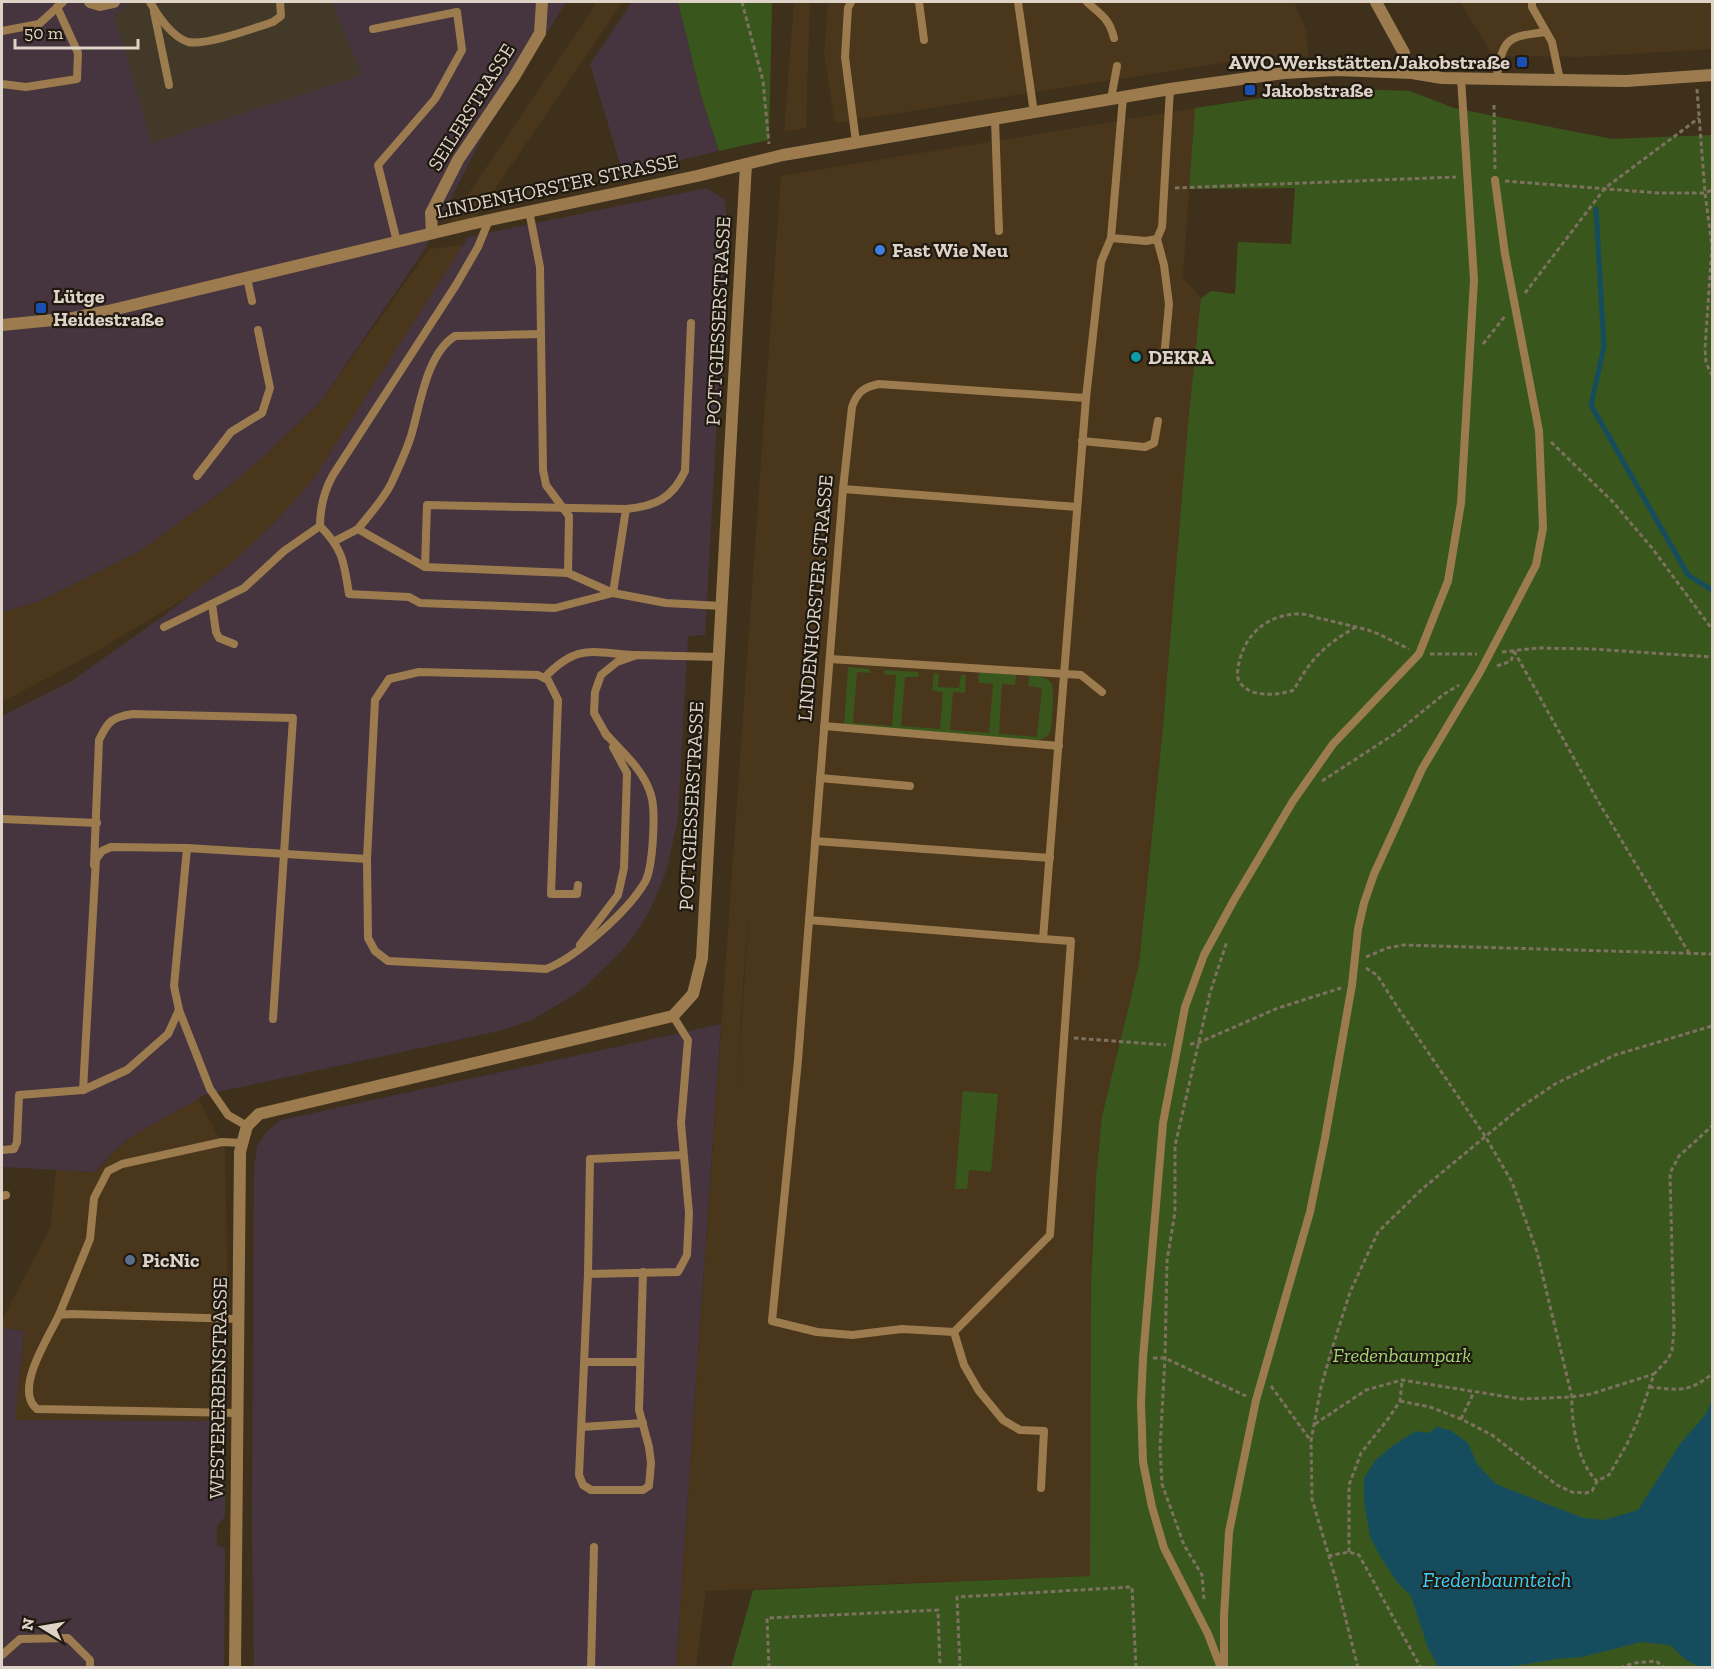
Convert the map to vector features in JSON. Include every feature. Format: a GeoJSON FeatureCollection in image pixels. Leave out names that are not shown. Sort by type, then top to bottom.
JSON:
{"type":"FeatureCollection","features":[{"type":"Feature","properties":{"kind":"street"},"geometry":{"type":"LineString","coordinates":[[90,2],[100,5],[114,2]]}},
{"type":"Feature","properties":{"kind":"street","name":"SEILERSTRASSE"},"geometry":{"type":"LineString","coordinates":[[432,233],[431,213],[458,160],[514,77],[540,33],[542,2]]}},
{"type":"Feature","properties":{"kind":"street"},"geometry":{"type":"LineString","coordinates":[[1376,2],[1404,53]]}},
{"type":"Feature","properties":{"kind":"street","name":"LINDENHORSTER STRASSE"},"geometry":{"type":"LineString","coordinates":[[2,325],[73,318],[432,233],[783,155],[1170,89],[1284,73],[1337,70],[1412,73],[1442,78],[1626,81],[1713,75]]}},
{"type":"Feature","properties":{"kind":"street","name":"POTTGIESSERSTRASSE"},"geometry":{"type":"LineString","coordinates":[[673,1016],[693,994],[702,958],[746,164]]}},
{"type":"Feature","properties":{"kind":"street"},"geometry":{"type":"LineString","coordinates":[[247,1126],[259,1114],[673,1016]]}},
{"type":"Feature","properties":{"kind":"street","name":"WESTERERBENSTRASSE"},"geometry":{"type":"LineString","coordinates":[[235,1668],[240,1152],[247,1126]]}},
{"type":"Feature","properties":{"kind":"lane"},"geometry":{"type":"LineString","coordinates":[[153,4],[176,35],[187,41],[202,43],[273,22],[281,16],[280,2]]}},
{"type":"Feature","properties":{"kind":"lane"},"geometry":{"type":"LineString","coordinates":[[851,2],[848,8],[845,57],[856,142]]}},
{"type":"Feature","properties":{"kind":"lane"},"geometry":{"type":"LineString","coordinates":[[919,2],[924,40]]}},
{"type":"Feature","properties":{"kind":"lane"},"geometry":{"type":"LineString","coordinates":[[1017,2],[1034,113]]}},
{"type":"Feature","properties":{"kind":"lane"},"geometry":{"type":"LineString","coordinates":[[1087,2],[1101,12],[1110,25],[1113,38]]}},
{"type":"Feature","properties":{"kind":"lane"},"geometry":{"type":"LineString","coordinates":[[1532,2],[1532,7],[1552,42],[1560,80]]}},
{"type":"Feature","properties":{"kind":"lane"},"geometry":{"type":"LineString","coordinates":[[2,31],[39,24],[60,4],[78,53],[76,79],[26,87],[2,84]]}},
{"type":"Feature","properties":{"kind":"lane"},"geometry":{"type":"LineString","coordinates":[[153,4],[169,85]]}},
{"type":"Feature","properties":{"kind":"lane"},"geometry":{"type":"LineString","coordinates":[[373,29],[457,12],[462,50],[435,99],[378,165],[397,242]]}},
{"type":"Feature","properties":{"kind":"lane"},"geometry":{"type":"LineString","coordinates":[[1496,79],[1506,43],[1520,35],[1546,32]]}},
{"type":"Feature","properties":{"kind":"lane"},"geometry":{"type":"LineString","coordinates":[[1043,939],[1086,398],[1101,262],[1111,238],[1117,66]]}},
{"type":"Feature","properties":{"kind":"lane"},"geometry":{"type":"LineString","coordinates":[[1223,1668],[1164,1548],[1152,1508],[1143,1462],[1141,1403],[1143,1358],[1163,1123],[1185,1007],[1204,955],[1293,801],[1333,744],[1419,654],[1448,581],[1461,503],[1474,280],[1461,78]]}},
{"type":"Feature","properties":{"kind":"lane"},"geometry":{"type":"LineString","coordinates":[[1164,357],[1169,304],[1164,265],[1157,239],[1162,227],[1170,89]]}},
{"type":"Feature","properties":{"kind":"lane"},"geometry":{"type":"LineString","coordinates":[[995,120],[999,231]]}},
{"type":"Feature","properties":{"kind":"lane"},"geometry":{"type":"LineString","coordinates":[[1223,1668],[1229,1532],[1262,1375],[1310,1212],[1352,985],[1358,929],[1374,874],[1422,769],[1480,672],[1536,566],[1543,528],[1539,431],[1514,306],[1495,180]]}},
{"type":"Feature","properties":{"kind":"lane"},"geometry":{"type":"LineString","coordinates":[[529,211],[540,267],[543,470],[546,485],[569,516],[568,573]]}},
{"type":"Feature","properties":{"kind":"lane"},"geometry":{"type":"LineString","coordinates":[[165,627],[244,588],[284,551],[320,526],[326,488],[345,453],[456,285],[478,247],[489,220]]}},
{"type":"Feature","properties":{"kind":"lane"},"geometry":{"type":"LineString","coordinates":[[1111,238],[1146,241],[1157,239]]}},
{"type":"Feature","properties":{"kind":"lane"},"geometry":{"type":"LineString","coordinates":[[247,278],[252,300]]}},
{"type":"Feature","properties":{"kind":"lane"},"geometry":{"type":"LineString","coordinates":[[425,567],[426,505],[627,509],[645,507],[674,491],[685,471],[692,323]]}},
{"type":"Feature","properties":{"kind":"lane"},"geometry":{"type":"LineString","coordinates":[[197,476],[231,432],[262,413],[270,388],[258,330]]}},
{"type":"Feature","properties":{"kind":"lane"},"geometry":{"type":"LineString","coordinates":[[335,541],[358,529],[390,486],[411,437],[424,382],[451,339],[455,336],[541,334]]}},
{"type":"Feature","properties":{"kind":"lane","name":"LINDENHORSTER STRASSE"},"geometry":{"type":"LineString","coordinates":[[954,1332],[902,1329],[852,1335],[817,1332],[772,1321],[798,1060],[843,489],[852,407],[855,396],[867,387],[879,384],[1086,398]]}},
{"type":"Feature","properties":{"kind":"lane"},"geometry":{"type":"LineString","coordinates":[[1082,441],[1145,447],[1154,443],[1158,421]]}},
{"type":"Feature","properties":{"kind":"lane"},"geometry":{"type":"LineString","coordinates":[[843,489],[1077,507]]}},
{"type":"Feature","properties":{"kind":"lane"},"geometry":{"type":"LineString","coordinates":[[613,593],[627,509]]}},
{"type":"Feature","properties":{"kind":"lane"},"geometry":{"type":"LineString","coordinates":[[320,526],[335,541],[344,561],[349,594],[409,597],[420,603],[555,608],[613,593]]}},
{"type":"Feature","properties":{"kind":"lane"},"geometry":{"type":"LineString","coordinates":[[358,529],[425,567],[568,573],[613,593],[666,603],[722,606]]}},
{"type":"Feature","properties":{"kind":"lane"},"geometry":{"type":"LineString","coordinates":[[212,604],[219,638],[234,644]]}},
{"type":"Feature","properties":{"kind":"lane"},"geometry":{"type":"LineString","coordinates":[[544,678],[569,656],[585,652],[720,657]]}},
{"type":"Feature","properties":{"kind":"lane"},"geometry":{"type":"LineString","coordinates":[[574,954],[618,895],[624,868],[627,773],[594,713],[595,692],[601,675],[617,662],[638,655]]}},
{"type":"Feature","properties":{"kind":"lane"},"geometry":{"type":"LineString","coordinates":[[830,659],[1082,675],[1102,692]]}},
{"type":"Feature","properties":{"kind":"lane"},"geometry":{"type":"LineString","coordinates":[[578,885],[577,894],[552,894],[558,700],[548,680],[538,675],[419,672],[389,679],[375,700],[367,859],[368,938],[375,951],[388,961],[546,969],[562,963],[608,925],[646,881],[651,863],[653,809],[651,795],[642,775],[605,733]]}},
{"type":"Feature","properties":{"kind":"lane"},"geometry":{"type":"LineString","coordinates":[[82,1090],[97,823],[99,740],[106,726],[116,717],[133,714],[293,718],[273,1019]]}},
{"type":"Feature","properties":{"kind":"lane"},"geometry":{"type":"LineString","coordinates":[[824,726],[1059,746]]}},
{"type":"Feature","properties":{"kind":"lane"},"geometry":{"type":"LineString","coordinates":[[820,778],[910,786]]}},
{"type":"Feature","properties":{"kind":"lane"},"geometry":{"type":"LineString","coordinates":[[2,819],[97,823]]}},
{"type":"Feature","properties":{"kind":"lane"},"geometry":{"type":"LineString","coordinates":[[815,841],[1050,858]]}},
{"type":"Feature","properties":{"kind":"lane"},"geometry":{"type":"LineString","coordinates":[[94,864],[99,853],[111,846],[187,848],[367,859]]}},
{"type":"Feature","properties":{"kind":"lane"},"geometry":{"type":"LineString","coordinates":[[187,848],[174,986],[179,1010],[210,1089],[228,1115],[247,1126]]}},
{"type":"Feature","properties":{"kind":"lane"},"geometry":{"type":"LineString","coordinates":[[809,920],[1071,941],[1050,1235],[954,1332],[964,1365],[979,1391],[1003,1420],[1020,1430],[1044,1431],[1041,1488]]}},
{"type":"Feature","properties":{"kind":"lane"},"geometry":{"type":"LineString","coordinates":[[2,1150],[14,1149],[17,1142],[19,1095],[82,1090],[127,1070],[168,1034],[179,1010]]}},
{"type":"Feature","properties":{"kind":"lane"},"geometry":{"type":"LineString","coordinates":[[588,1274],[678,1272],[687,1255],[689,1213],[682,1155],[681,1123],[687,1040],[673,1016]]}},
{"type":"Feature","properties":{"kind":"lane"},"geometry":{"type":"LineString","coordinates":[[237,1413],[37,1409],[28,1398],[28,1381],[59,1315],[90,1239],[94,1198],[108,1171],[122,1164],[222,1142],[243,1143]]}},
{"type":"Feature","properties":{"kind":"lane"},"geometry":{"type":"LineString","coordinates":[[643,1272],[639,1410],[649,1447],[651,1463],[649,1486],[644,1490],[591,1490],[583,1485],[579,1475],[585,1362],[590,1159],[682,1155]]}},
{"type":"Feature","properties":{"kind":"lane"},"geometry":{"type":"LineString","coordinates":[[59,1315],[239,1319]]}},
{"type":"Feature","properties":{"kind":"lane"},"geometry":{"type":"LineString","coordinates":[[585,1362],[640,1362]]}},
{"type":"Feature","properties":{"kind":"lane"},"geometry":{"type":"LineString","coordinates":[[582,1427],[643,1423]]}},
{"type":"Feature","properties":{"kind":"lane"},"geometry":{"type":"LineString","coordinates":[[591,1668],[594,1547]]}},
{"type":"Feature","properties":{"kind":"lane"},"geometry":{"type":"LineString","coordinates":[[2,1655],[20,1639],[68,1638],[90,1660],[90,1668]]}},
{"type":"Feature","properties":{"kind":"path"},"geometry":{"type":"LineString","coordinates":[[742,2],[763,81],[769,144]]}},
{"type":"Feature","properties":{"kind":"path"},"geometry":{"type":"LineString","coordinates":[[1696,77],[1705,192],[1711,227],[1712,270],[1704,348],[1706,363],[1713,375]]}},
{"type":"Feature","properties":{"kind":"path"},"geometry":{"type":"LineString","coordinates":[[1494,105],[1495,180],[1659,193],[1713,190]]}},
{"type":"Feature","properties":{"kind":"path"},"geometry":{"type":"LineString","coordinates":[[1468,361],[1546,267],[1605,188],[1699,118]]}},
{"type":"Feature","properties":{"kind":"path"},"geometry":{"type":"LineString","coordinates":[[1165,188],[1454,176],[1467,178]]}},
{"type":"Feature","properties":{"kind":"path"},"geometry":{"type":"LineString","coordinates":[[1539,431],[1613,502],[1713,629]]}},
{"type":"Feature","properties":{"kind":"path"},"geometry":{"type":"LineString","coordinates":[[1356,627],[1319,652],[1303,672],[1294,690],[1266,694],[1251,691],[1239,681],[1237,669],[1241,653],[1253,632],[1272,619],[1300,614],[1356,627],[1370,631],[1419,654],[1489,654],[1538,648],[1713,657]]}},
{"type":"Feature","properties":{"kind":"path"},"geometry":{"type":"LineString","coordinates":[[1514,651],[1595,796],[1689,953]]}},
{"type":"Feature","properties":{"kind":"path"},"geometry":{"type":"LineString","coordinates":[[1318,785],[1396,733],[1444,694],[1480,672]]}},
{"type":"Feature","properties":{"kind":"path"},"geometry":{"type":"LineString","coordinates":[[1204,1599],[1202,1575],[1184,1545],[1162,1484],[1160,1448],[1167,1261],[1175,1212],[1175,1146],[1210,993],[1227,939]]}},
{"type":"Feature","properties":{"kind":"path"},"geometry":{"type":"LineString","coordinates":[[1355,962],[1387,948],[1403,945],[1713,954]]}},
{"type":"Feature","properties":{"kind":"path"},"geometry":{"type":"LineString","coordinates":[[1355,962],[1377,975],[1485,1136],[1512,1182],[1537,1252],[1572,1397],[1571,1412],[1582,1461],[1588,1473],[1597,1481]]}},
{"type":"Feature","properties":{"kind":"path"},"geometry":{"type":"LineString","coordinates":[[1064,1038],[1177,1046],[1198,1043],[1278,1008],[1352,985]]}},
{"type":"Feature","properties":{"kind":"path"},"geometry":{"type":"LineString","coordinates":[[1358,1668],[1336,1580],[1327,1556],[1312,1499],[1311,1441],[1321,1387],[1350,1292],[1378,1232],[1422,1189],[1485,1136],[1521,1107],[1565,1079],[1615,1055],[1713,1026]]}},
{"type":"Feature","properties":{"kind":"path"},"geometry":{"type":"LineString","coordinates":[[1400,1401],[1430,1407],[1461,1419],[1492,1435],[1557,1485],[1572,1492],[1592,1491],[1597,1481],[1609,1475],[1627,1444],[1654,1374],[1668,1359],[1673,1342],[1670,1173],[1679,1156],[1713,1126]]}},
{"type":"Feature","properties":{"kind":"path"},"geometry":{"type":"LineString","coordinates":[[1143,1358],[1165,1358],[1256,1400]]}},
{"type":"Feature","properties":{"kind":"path"},"geometry":{"type":"LineString","coordinates":[[1314,1425],[1366,1390],[1402,1380],[1521,1399],[1591,1394],[1654,1374]]}},
{"type":"Feature","properties":{"kind":"path"},"geometry":{"type":"LineString","coordinates":[[1649,1387],[1692,1388],[1713,1374]]}},
{"type":"Feature","properties":{"kind":"path"},"geometry":{"type":"LineString","coordinates":[[1262,1375],[1311,1441]]}},
{"type":"Feature","properties":{"kind":"path"},"geometry":{"type":"LineString","coordinates":[[1349,1552],[1348,1485],[1361,1453],[1400,1401],[1402,1380]]}},
{"type":"Feature","properties":{"kind":"path"},"geometry":{"type":"LineString","coordinates":[[1461,1419],[1474,1392]]}},
{"type":"Feature","properties":{"kind":"path"},"geometry":{"type":"LineString","coordinates":[[1327,1556],[1349,1552],[1359,1555],[1388,1604],[1421,1668]]}},
{"type":"Feature","properties":{"kind":"path"},"geometry":{"type":"LineString","coordinates":[[960,1668],[957,1597],[1132,1587],[1136,1668]]}},
{"type":"Feature","properties":{"kind":"path"},"geometry":{"type":"LineString","coordinates":[[769,1668],[766,1618],[938,1610],[940,1668]]}},
{"type":"Feature","properties":{"kind":"path"},"geometry":{"type":"LineString","coordinates":[[1620,1668],[1634,1663],[1656,1661],[1665,1668]]}},
{"type":"Feature","properties":{"kind":"shaded area"},"geometry":{"type":"Polygon","coordinates":[[[2,2],[566,2],[485,132],[425,249],[322,400],[261,459],[228,487],[140,551],[38,602],[2,612],[2,2]]]}},
{"type":"Feature","properties":{"kind":"shaded area"},"geometry":{"type":"Polygon","coordinates":[[[129,2],[332,2],[362,75],[152,143],[114,16],[129,2]]]}},
{"type":"Feature","properties":{"kind":"shaded area"},"geometry":{"type":"Polygon","coordinates":[[[597,2],[623,2],[471,224],[444,230],[597,2]]]}},
{"type":"Feature","properties":{"kind":"shaded area"},"geometry":{"type":"Polygon","coordinates":[[[632,2],[678,2],[702,99],[719,151],[627,173],[619,161],[590,64],[632,2]]]}},
{"type":"Feature","properties":{"kind":"shaded area"},"geometry":{"type":"Polygon","coordinates":[[[794,2],[810,2],[806,128],[784,132],[794,2]]]}},
{"type":"Feature","properties":{"kind":"shaded area"},"geometry":{"type":"Polygon","coordinates":[[[828,2],[1294,2],[1306,29],[1308,56],[1268,56],[835,123],[824,53],[828,2]]]}},
{"type":"Feature","properties":{"kind":"shaded area"},"geometry":{"type":"Polygon","coordinates":[[[1460,2],[1712,2],[1712,49],[1581,57],[1493,56],[1460,2]]]}},
{"type":"Feature","properties":{"kind":"shaded area"},"geometry":{"type":"Polygon","coordinates":[[[1195,108],[1183,277],[1201,298],[1163,727],[1139,964],[1102,1116],[1096,1177],[1092,1233],[1090,1576],[706,1591],[696,1667],[676,1668],[781,176],[1195,108]],[[750,904],[743,984],[736,1100],[750,904]]]}},
{"type":"Feature","properties":{"kind":"shaded area"},"geometry":{"type":"Polygon","coordinates":[[[706,188],[724,199],[728,222],[705,635],[688,636],[678,818],[667,869],[650,910],[635,934],[620,953],[580,991],[534,1019],[503,1030],[204,1095],[128,1139],[95,1172],[2,1167],[2,716],[70,682],[166,614],[236,559],[276,521],[314,478],[468,237],[706,188]]]}},
{"type":"Feature","properties":{"kind":"shaded area"},"geometry":{"type":"Polygon","coordinates":[[[464,245],[314,478],[276,521],[236,559],[189,596],[87,657],[2,702],[2,612],[38,602],[140,551],[228,487],[261,459],[322,400],[429,249],[464,245]]]}},
{"type":"Feature","properties":{"kind":"shaded area"},"geometry":{"type":"Polygon","coordinates":[[[721,1024],[676,1667],[254,1668],[252,1529],[254,1170],[257,1146],[267,1131],[281,1120],[721,1024]]]}},
{"type":"Feature","properties":{"kind":"shaded area","name":"PicNic"},"geometry":{"type":"Polygon","coordinates":[[[198,1098],[225,1149],[228,1306],[216,1308],[215,1421],[15,1420],[24,1331],[2,1328],[2,1320],[50,1228],[56,1170],[95,1172],[128,1139],[198,1098]]]}},
{"type":"Feature","properties":{"kind":"shaded area"},"geometry":{"type":"Polygon","coordinates":[[[2,1328],[24,1331],[15,1420],[215,1421],[215,1466],[225,1469],[225,1516],[217,1527],[217,1545],[225,1549],[224,1667],[2,1667],[2,1328]]]}},
{"type":"Feature","properties":{"kind":"green space"},"geometry":{"type":"Polygon","coordinates":[[[678,2],[772,2],[769,140],[719,151],[702,99],[678,2]]]}},
{"type":"Feature","properties":{"kind":"green space","name":"Fredenbaumpark"},"geometry":{"type":"Polygon","coordinates":[[[1356,89],[1410,91],[1454,108],[1612,139],[1712,135],[1712,1667],[731,1668],[753,1590],[1090,1576],[1091,1282],[1096,1177],[1102,1116],[1139,964],[1163,727],[1188,424],[1201,298],[1211,291],[1235,294],[1238,242],[1291,244],[1295,188],[1189,189],[1195,108],[1302,92],[1356,89]]]}},
{"type":"Feature","properties":{"kind":"green space"},"geometry":{"type":"Polygon","coordinates":[[[848,667],[870,669],[870,673],[857,672],[853,723],[892,726],[896,675],[884,674],[884,670],[918,672],[918,677],[905,677],[901,726],[940,729],[943,692],[932,691],[934,673],[939,674],[938,687],[959,688],[961,675],[966,675],[965,693],[953,692],[950,730],[989,733],[993,684],[979,683],[980,672],[1016,675],[1015,685],[1002,684],[999,734],[1037,737],[1042,688],[1028,686],[1029,676],[1047,679],[1052,686],[1053,699],[1050,732],[1039,740],[844,725],[848,667]]]}},
{"type":"Feature","properties":{"kind":"green space"},"geometry":{"type":"Polygon","coordinates":[[[963,1091],[998,1094],[991,1172],[969,1170],[967,1189],[955,1189],[963,1091]]]}},
{"type":"Feature","properties":{"kind":"water","name":"Fredenbaumteich"},"geometry":{"type":"Polygon","coordinates":[[[1712,1399],[1712,1667],[1699,1667],[1685,1659],[1670,1645],[1641,1642],[1582,1657],[1508,1667],[1438,1667],[1428,1648],[1411,1596],[1397,1582],[1370,1537],[1364,1501],[1364,1478],[1375,1461],[1391,1447],[1416,1431],[1429,1433],[1436,1427],[1450,1430],[1468,1443],[1477,1464],[1496,1484],[1583,1518],[1604,1520],[1638,1510],[1680,1444],[1706,1414],[1712,1399]]]}},
{"type":"Feature","properties":{"kind":"waterway"},"geometry":{"type":"LineString","coordinates":[[1596,209],[1604,347],[1591,405],[1688,575],[1712,590]]}},
{"type":"Feature","properties":{"kind":"place","name":"AWO-Werkstätten/Jakobstraße"},"geometry":{"type":"Point","coordinates":[1522,62]}},
{"type":"Feature","properties":{"kind":"place","name":"Jakobstraße"},"geometry":{"type":"Point","coordinates":[1250,90]}},
{"type":"Feature","properties":{"kind":"place","name":"Fast Wie Neu"},"geometry":{"type":"Point","coordinates":[880,250]}},
{"type":"Feature","properties":{"kind":"place","name":"Lütge Heidestraße"},"geometry":{"type":"Point","coordinates":[41,308]}},
{"type":"Feature","properties":{"kind":"place","name":"DEKRA"},"geometry":{"type":"Point","coordinates":[1136,357]}},
{"type":"Feature","properties":{"kind":"place","name":"PicNic"},"geometry":{"type":"Point","coordinates":[130,1260]}}]}
